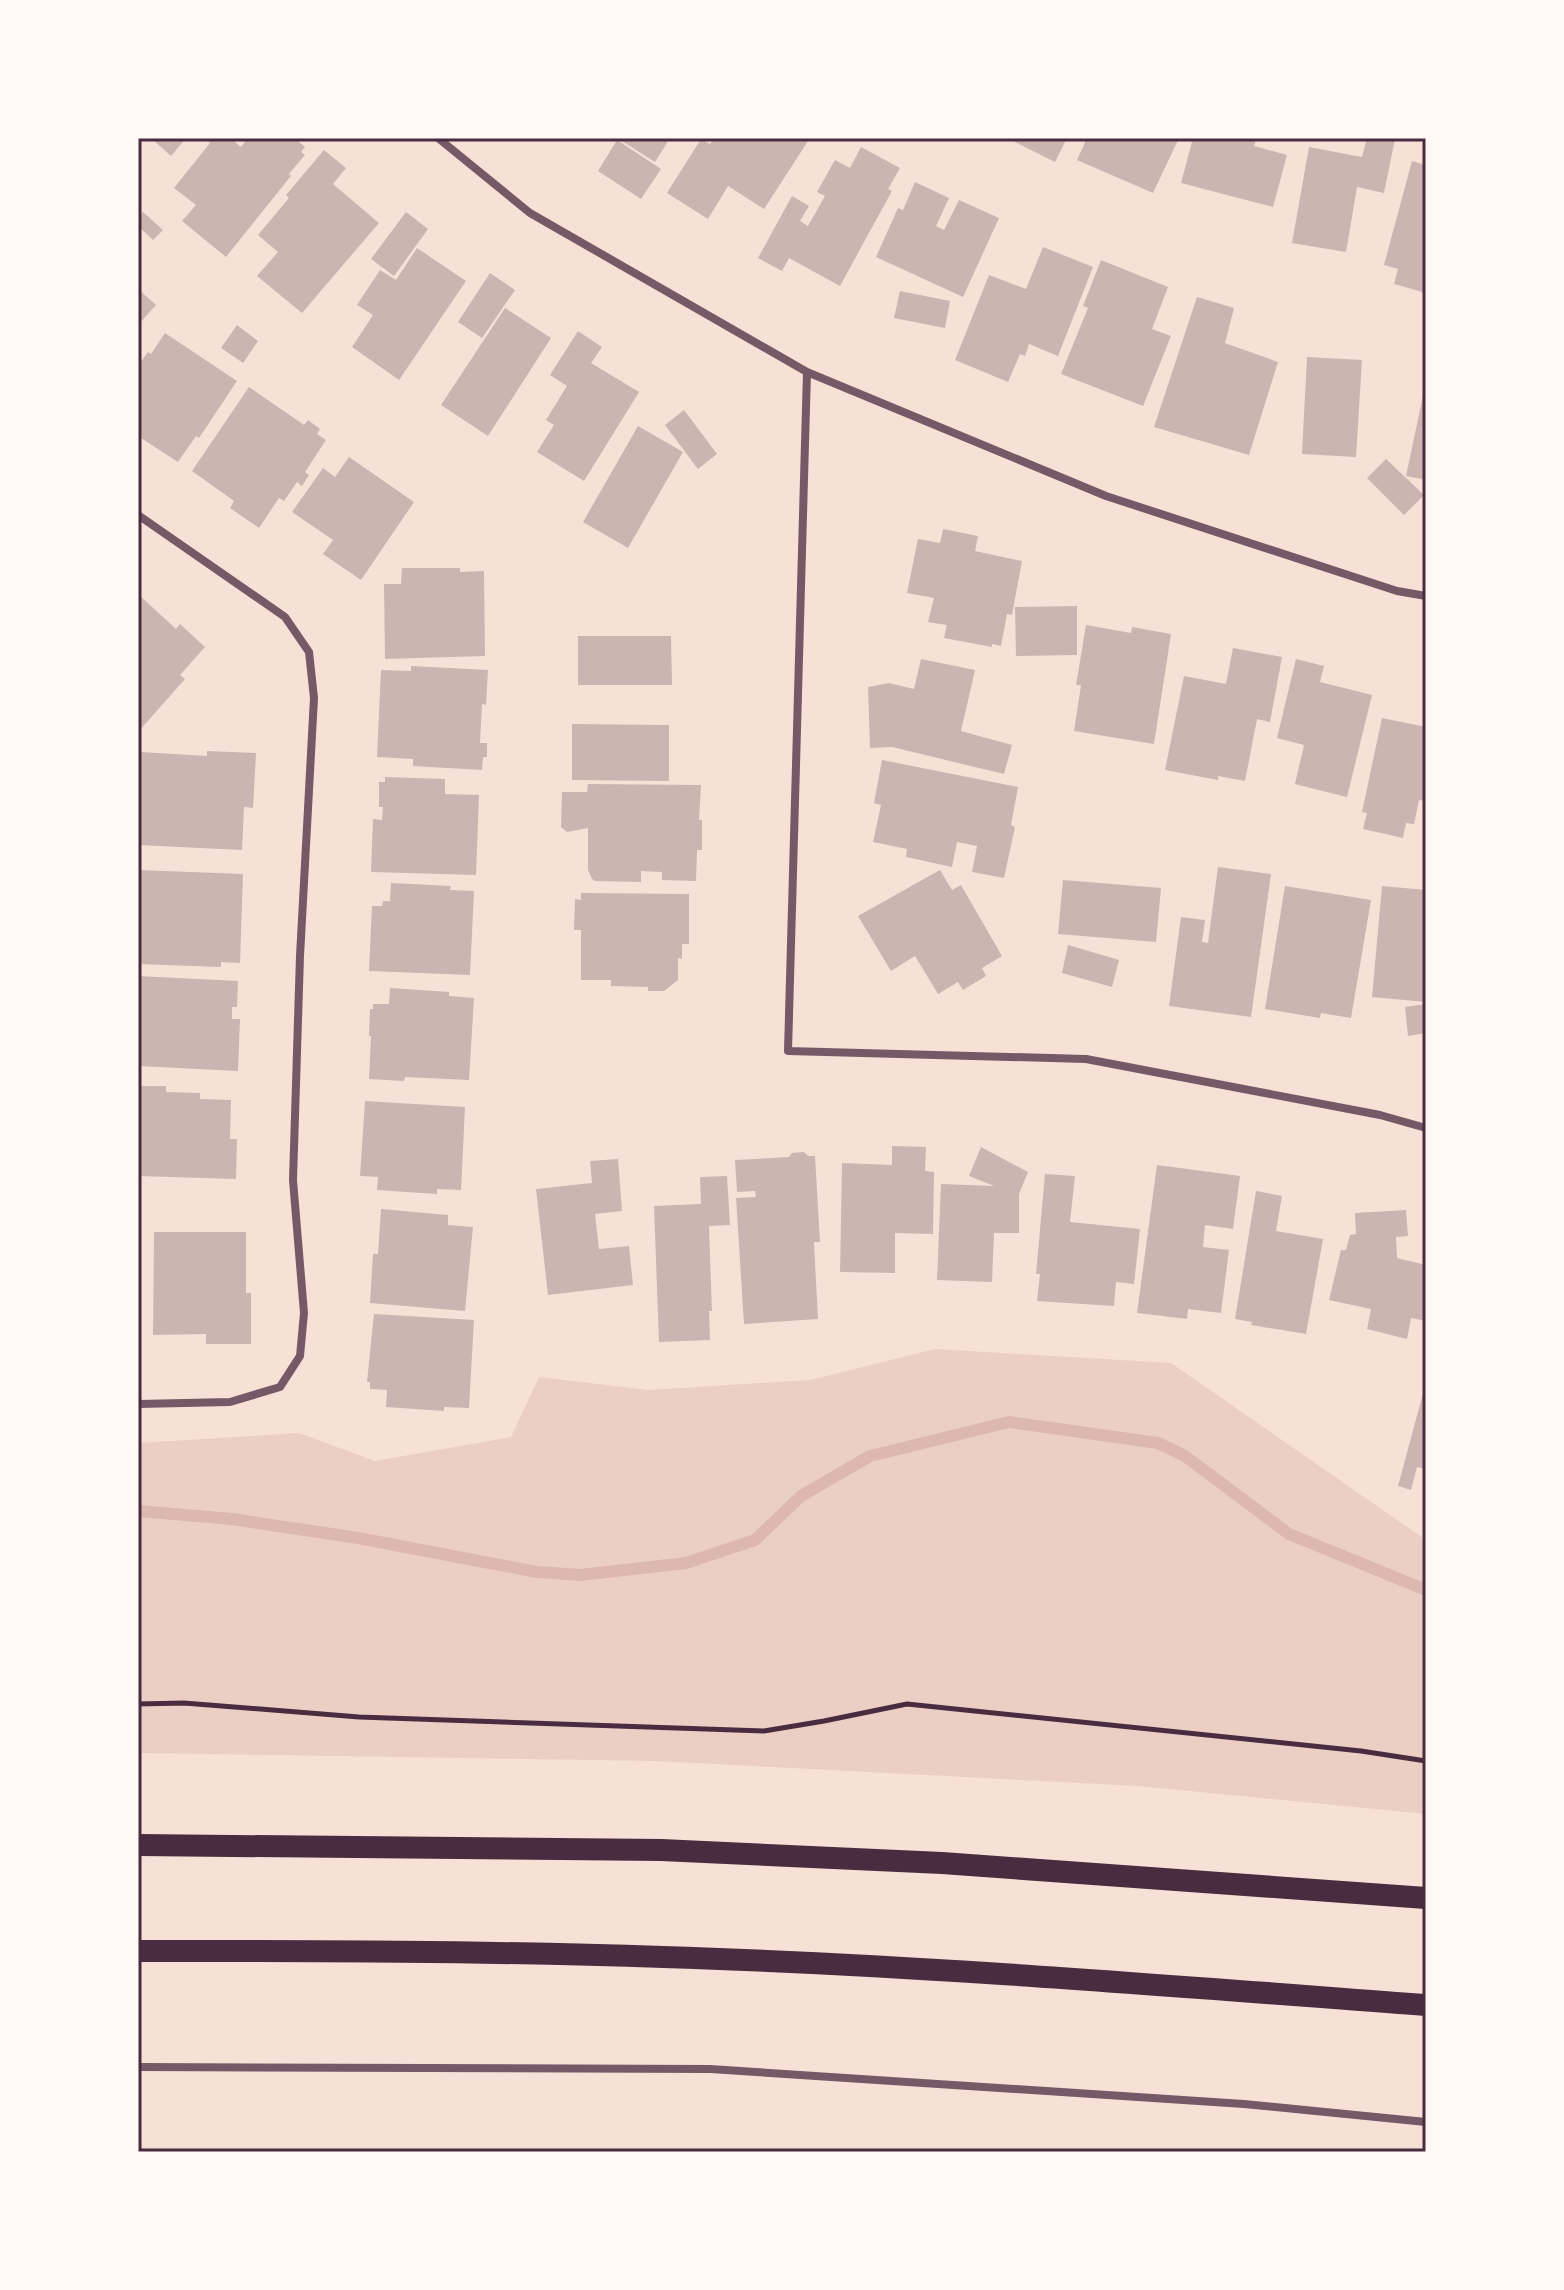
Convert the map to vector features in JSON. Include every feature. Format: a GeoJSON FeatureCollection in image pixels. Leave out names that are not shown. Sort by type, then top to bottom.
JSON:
{"type":"FeatureCollection","features":[{"type":"Feature","properties":{"kind":"highway"},"geometry":{"type":"LineString","coordinates":[[138,1845],[661,1850],[942,1863],[1426,1898]]}},
{"type":"Feature","properties":{"kind":"highway"},"geometry":{"type":"LineString","coordinates":[[138,1951],[465,1952],[680,1958],[907,1969],[1426,2005]]}},
{"type":"Feature","properties":{"kind":"street"},"geometry":{"type":"LineString","coordinates":[[438,138],[530,213],[807,372],[1106,496],[1397,591],[1426,596]]}},
{"type":"Feature","properties":{"kind":"street"},"geometry":{"type":"LineString","coordinates":[[807,372],[788,1051],[1086,1059],[1380,1115],[1426,1128]]}},
{"type":"Feature","properties":{"kind":"street"},"geometry":{"type":"LineString","coordinates":[[138,515],[285,617],[309,652],[314,698],[300,956],[293,1180],[304,1313],[300,1356],[280,1387],[230,1402],[138,1404]]}},
{"type":"Feature","properties":{"kind":"street"},"geometry":{"type":"LineString","coordinates":[[138,2067],[710,2069],[1244,2104],[1426,2122]]}},
{"type":"Feature","properties":{"kind":"path"},"geometry":{"type":"LineString","coordinates":[[138,1704],[184,1703],[359,1717],[764,1731],[907,1704],[1361,1751],[1426,1761]]}},
{"type":"Feature","properties":{"kind":"shaded area"},"geometry":{"type":"Polygon","coordinates":[[[935,1349],[1171,1363],[1426,1540],[1426,1814],[1138,1786],[656,1761],[138,1753],[138,1443],[299,1433],[375,1461],[511,1437],[539,1377],[648,1390],[810,1380],[935,1349]]]}},
{"type":"Feature","properties":{"kind":"building"},"geometry":{"type":"Polygon","coordinates":[[[151,138],[186,138],[171,156],[151,138]]]}},
{"type":"Feature","properties":{"kind":"building"},"geometry":{"type":"Polygon","coordinates":[[[204,138],[230,138],[241,147],[248,138],[294,138],[305,147],[301,152],[305,155],[289,174],[291,176],[226,257],[182,221],[196,205],[174,188],[210,143],[204,138]]]}},
{"type":"Feature","properties":{"kind":"building"},"geometry":{"type":"Polygon","coordinates":[[[625,138],[670,138],[655,162],[622,141],[625,138]]]}},
{"type":"Feature","properties":{"kind":"building"},"geometry":{"type":"Polygon","coordinates":[[[714,138],[810,138],[764,209],[728,186],[708,219],[667,193],[701,139],[710,144],[714,138]]]}},
{"type":"Feature","properties":{"kind":"building"},"geometry":{"type":"Polygon","coordinates":[[[1007,138],[1067,138],[1055,162],[1007,138]]]}},
{"type":"Feature","properties":{"kind":"building"},"geometry":{"type":"Polygon","coordinates":[[[1087,138],[1179,138],[1153,193],[1077,160],[1087,138]]]}},
{"type":"Feature","properties":{"kind":"building"},"geometry":{"type":"Polygon","coordinates":[[[1193,138],[1257,138],[1254,146],[1287,155],[1273,207],[1181,183],[1193,138]]]}},
{"type":"Feature","properties":{"kind":"building"},"geometry":{"type":"Polygon","coordinates":[[[1367,138],[1395,139],[1384,193],[1357,187],[1346,252],[1292,243],[1309,147],[1362,157],[1367,138]]]}},
{"type":"Feature","properties":{"kind":"building"},"geometry":{"type":"Polygon","coordinates":[[[617,140],[661,169],[641,199],[598,171],[617,140]]]}},
{"type":"Feature","properties":{"kind":"building"},"geometry":{"type":"Polygon","coordinates":[[[861,147],[900,168],[888,189],[892,191],[840,286],[789,258],[782,271],[758,258],[792,196],[809,206],[800,221],[808,226],[825,196],[817,192],[835,160],[850,168],[861,147]]]}},
{"type":"Feature","properties":{"kind":"building"},"geometry":{"type":"Polygon","coordinates":[[[324,150],[346,168],[333,184],[379,223],[302,313],[257,276],[278,252],[258,235],[289,198],[286,195],[324,150]]]}},
{"type":"Feature","properties":{"kind":"building"},"geometry":{"type":"Polygon","coordinates":[[[1412,161],[1426,165],[1426,293],[1394,284],[1398,269],[1384,265],[1412,161]]]}},
{"type":"Feature","properties":{"kind":"building"},"geometry":{"type":"Polygon","coordinates":[[[915,182],[949,198],[936,226],[944,230],[959,200],[999,218],[963,297],[876,257],[898,208],[903,210],[915,182]]]}},
{"type":"Feature","properties":{"kind":"building"},"geometry":{"type":"Polygon","coordinates":[[[143,212],[163,230],[153,240],[138,226],[138,218],[143,212]]]}},
{"type":"Feature","properties":{"kind":"building"},"geometry":{"type":"Polygon","coordinates":[[[406,212],[428,229],[394,276],[371,259],[406,212]]]}},
{"type":"Feature","properties":{"kind":"building"},"geometry":{"type":"Polygon","coordinates":[[[1043,247],[1093,267],[1058,356],[1029,344],[1025,356],[1020,354],[1008,382],[955,360],[989,275],[1026,289],[1043,247]]]}},
{"type":"Feature","properties":{"kind":"building"},"geometry":{"type":"Polygon","coordinates":[[[417,248],[466,281],[399,380],[352,347],[373,315],[357,305],[380,270],[396,280],[417,248]]]}},
{"type":"Feature","properties":{"kind":"building"},"geometry":{"type":"Polygon","coordinates":[[[1101,260],[1168,287],[1152,329],[1171,336],[1143,406],[1061,374],[1088,308],[1083,306],[1101,260]]]}},
{"type":"Feature","properties":{"kind":"building"},"geometry":{"type":"Polygon","coordinates":[[[490,273],[515,290],[482,338],[458,322],[490,273]]]}},
{"type":"Feature","properties":{"kind":"building"},"geometry":{"type":"Polygon","coordinates":[[[138,289],[156,305],[138,325],[138,289]]]}},
{"type":"Feature","properties":{"kind":"building"},"geometry":{"type":"Polygon","coordinates":[[[900,291],[950,301],[945,328],[894,318],[900,291]]]}},
{"type":"Feature","properties":{"kind":"building"},"geometry":{"type":"Polygon","coordinates":[[[1197,297],[1234,308],[1225,343],[1278,362],[1249,455],[1154,427],[1197,297]]]}},
{"type":"Feature","properties":{"kind":"building"},"geometry":{"type":"Polygon","coordinates":[[[505,308],[551,338],[488,436],[441,405],[505,308]]]}},
{"type":"Feature","properties":{"kind":"building"},"geometry":{"type":"Polygon","coordinates":[[[237,325],[258,341],[243,363],[221,348],[237,325]]]}},
{"type":"Feature","properties":{"kind":"building"},"geometry":{"type":"Polygon","coordinates":[[[578,331],[602,347],[591,363],[639,392],[584,481],[537,452],[554,425],[546,420],[567,386],[550,375],[578,331]]]}},
{"type":"Feature","properties":{"kind":"building"},"geometry":{"type":"Polygon","coordinates":[[[165,333],[237,381],[199,438],[196,436],[178,462],[138,436],[138,366],[148,352],[151,354],[165,333]]]}},
{"type":"Feature","properties":{"kind":"building"},"geometry":{"type":"Polygon","coordinates":[[[1307,357],[1362,360],[1356,457],[1302,454],[1307,357]]]}},
{"type":"Feature","properties":{"kind":"building"},"geometry":{"type":"Polygon","coordinates":[[[249,387],[304,425],[308,420],[320,429],[317,434],[326,440],[305,472],[309,475],[302,486],[297,482],[284,501],[279,498],[259,528],[230,508],[234,501],[192,471],[249,387]]]}},
{"type":"Feature","properties":{"kind":"building"},"geometry":{"type":"Polygon","coordinates":[[[1426,387],[1426,480],[1406,476],[1426,387]]]}},
{"type":"Feature","properties":{"kind":"building"},"geometry":{"type":"Polygon","coordinates":[[[684,410],[717,454],[698,469],[665,425],[684,410]]]}},
{"type":"Feature","properties":{"kind":"building"},"geometry":{"type":"Polygon","coordinates":[[[638,426],[683,452],[628,548],[583,522],[638,426]]]}},
{"type":"Feature","properties":{"kind":"building"},"geometry":{"type":"Polygon","coordinates":[[[349,457],[414,502],[361,580],[323,554],[333,540],[292,512],[323,468],[335,477],[349,457]]]}},
{"type":"Feature","properties":{"kind":"building"},"geometry":{"type":"Polygon","coordinates":[[[1386,459],[1424,495],[1404,515],[1367,478],[1386,459]]]}},
{"type":"Feature","properties":{"kind":"building"},"geometry":{"type":"Polygon","coordinates":[[[943,529],[978,536],[975,551],[1022,561],[1012,615],[1007,614],[1001,646],[944,638],[947,625],[928,622],[934,598],[907,593],[918,539],[940,543],[943,529]]]}},
{"type":"Feature","properties":{"kind":"building"},"geometry":{"type":"Polygon","coordinates":[[[402,568],[484,571],[485,656],[385,659],[384,584],[401,584],[402,568]]]}},
{"type":"Feature","properties":{"kind":"building"},"geometry":{"type":"Polygon","coordinates":[[[138,594],[176,629],[180,624],[205,647],[180,675],[185,679],[138,732],[138,594]]]}},
{"type":"Feature","properties":{"kind":"building"},"geometry":{"type":"Polygon","coordinates":[[[1077,606],[1077,655],[1016,656],[1015,607],[1077,606]]]}},
{"type":"Feature","properties":{"kind":"building"},"geometry":{"type":"Polygon","coordinates":[[[1086,625],[1131,633],[1132,627],[1171,634],[1154,744],[1074,731],[1081,685],[1076,685],[1086,625]]]}},
{"type":"Feature","properties":{"kind":"building"},"geometry":{"type":"Polygon","coordinates":[[[578,636],[671,636],[672,685],[578,685],[578,636]]]}},
{"type":"Feature","properties":{"kind":"building"},"geometry":{"type":"Polygon","coordinates":[[[1233,648],[1282,657],[1270,722],[1257,719],[1245,781],[1218,776],[1218,780],[1165,770],[1184,676],[1226,684],[1233,648]]]}},
{"type":"Feature","properties":{"kind":"building"},"geometry":{"type":"Polygon","coordinates":[[[921,659],[975,670],[961,731],[1012,745],[1004,774],[892,747],[870,748],[868,687],[889,683],[914,689],[921,659]]]}},
{"type":"Feature","properties":{"kind":"building"},"geometry":{"type":"Polygon","coordinates":[[[1296,659],[1324,666],[1320,682],[1372,695],[1347,797],[1295,784],[1304,745],[1277,738],[1296,659]]]}},
{"type":"Feature","properties":{"kind":"building"},"geometry":{"type":"Polygon","coordinates":[[[411,666],[488,670],[480,743],[487,743],[487,757],[483,757],[482,770],[413,766],[413,759],[377,757],[381,670],[411,671],[411,666]]]}},
{"type":"Feature","properties":{"kind":"building"},"geometry":{"type":"Polygon","coordinates":[[[1382,718],[1426,727],[1426,801],[1419,800],[1414,824],[1406,823],[1403,838],[1363,829],[1367,813],[1362,812],[1382,718]]]}},
{"type":"Feature","properties":{"kind":"building"},"geometry":{"type":"Polygon","coordinates":[[[572,724],[669,725],[669,781],[572,780],[572,724]]]}},
{"type":"Feature","properties":{"kind":"building"},"geometry":{"type":"Polygon","coordinates":[[[207,751],[256,753],[253,808],[244,807],[242,850],[138,845],[141,752],[207,756],[207,751]]]}},
{"type":"Feature","properties":{"kind":"building"},"geometry":{"type":"Polygon","coordinates":[[[882,760],[1018,787],[1011,825],[1015,827],[1004,878],[972,872],[977,846],[957,842],[952,867],[906,857],[907,849],[873,842],[881,805],[874,803],[882,760]]]}},
{"type":"Feature","properties":{"kind":"building"},"geometry":{"type":"Polygon","coordinates":[[[385,777],[445,779],[445,794],[479,795],[476,875],[371,872],[373,819],[382,820],[379,782],[385,782],[385,777]]]}},
{"type":"Feature","properties":{"kind":"building"},"geometry":{"type":"Polygon","coordinates":[[[588,784],[701,785],[699,820],[702,820],[702,850],[697,850],[696,881],[662,880],[662,872],[641,871],[641,882],[592,879],[588,870],[588,828],[567,832],[561,827],[562,792],[587,792],[588,784]]]}},
{"type":"Feature","properties":{"kind":"building"},"geometry":{"type":"Polygon","coordinates":[[[1218,867],[1271,874],[1251,1017],[1169,1006],[1181,917],[1205,920],[1202,942],[1208,943],[1218,867]]]}},
{"type":"Feature","properties":{"kind":"building"},"geometry":{"type":"Polygon","coordinates":[[[138,870],[243,874],[240,963],[221,962],[221,967],[138,964],[138,870]]]}},
{"type":"Feature","properties":{"kind":"building"},"geometry":{"type":"Polygon","coordinates":[[[940,870],[952,890],[961,885],[1002,956],[982,968],[986,976],[963,990],[958,982],[938,994],[915,956],[891,971],[858,916],[940,870]]]}},
{"type":"Feature","properties":{"kind":"building"},"geometry":{"type":"Polygon","coordinates":[[[1063,880],[1161,888],[1156,942],[1058,934],[1063,880]]]}},
{"type":"Feature","properties":{"kind":"building"},"geometry":{"type":"Polygon","coordinates":[[[391,883],[451,886],[450,890],[474,891],[470,975],[369,971],[372,906],[382,906],[383,901],[390,901],[391,883]]]}},
{"type":"Feature","properties":{"kind":"building"},"geometry":{"type":"Polygon","coordinates":[[[1285,886],[1371,900],[1351,1018],[1321,1013],[1320,1018],[1265,1009],[1285,886]]]}},
{"type":"Feature","properties":{"kind":"building"},"geometry":{"type":"Polygon","coordinates":[[[1382,886],[1426,890],[1426,1002],[1372,997],[1382,886]]]}},
{"type":"Feature","properties":{"kind":"building"},"geometry":{"type":"Polygon","coordinates":[[[581,893],[689,894],[689,944],[682,944],[682,959],[678,958],[678,980],[664,991],[648,991],[648,987],[611,986],[611,980],[581,980],[581,930],[574,930],[575,899],[581,900],[581,893]]]}},
{"type":"Feature","properties":{"kind":"building"},"geometry":{"type":"Polygon","coordinates":[[[1068,945],[1119,960],[1112,987],[1062,973],[1068,945]]]}},
{"type":"Feature","properties":{"kind":"building"},"geometry":{"type":"Polygon","coordinates":[[[138,976],[238,981],[237,1007],[232,1007],[232,1019],[240,1019],[238,1071],[138,1066],[138,976]]]}},
{"type":"Feature","properties":{"kind":"building"},"geometry":{"type":"Polygon","coordinates":[[[390,988],[449,992],[449,996],[474,998],[469,1080],[369,1079],[370,1009],[373,1009],[373,1004],[389,1004],[390,988]]]}},
{"type":"Feature","properties":{"kind":"building"},"geometry":{"type":"Polygon","coordinates":[[[1426,1004],[1426,1033],[1408,1036],[1405,1007],[1426,1004]]]}},
{"type":"Feature","properties":{"kind":"building"},"geometry":{"type":"Polygon","coordinates":[[[138,1086],[166,1086],[166,1092],[200,1093],[200,1099],[231,1100],[230,1139],[237,1139],[236,1179],[138,1176],[138,1086]]]}},
{"type":"Feature","properties":{"kind":"building"},"geometry":{"type":"Polygon","coordinates":[[[365,1101],[465,1107],[461,1190],[437,1189],[437,1194],[377,1190],[378,1177],[360,1176],[365,1101]]]}},
{"type":"Feature","properties":{"kind":"building"},"geometry":{"type":"Polygon","coordinates":[[[892,1146],[926,1147],[925,1171],[934,1172],[933,1234],[895,1233],[895,1273],[840,1272],[842,1163],[892,1165],[892,1146]]]}},
{"type":"Feature","properties":{"kind":"building"},"geometry":{"type":"Polygon","coordinates":[[[981,1147],[1028,1172],[1019,1194],[1019,1233],[994,1233],[992,1282],[937,1280],[941,1184],[994,1186],[969,1176],[981,1147]]]}},
{"type":"Feature","properties":{"kind":"building"},"geometry":{"type":"Polygon","coordinates":[[[804,1152],[815,1156],[820,1242],[814,1242],[818,1319],[744,1324],[736,1198],[756,1197],[755,1191],[737,1192],[735,1160],[789,1157],[792,1153],[804,1152]]]}},
{"type":"Feature","properties":{"kind":"building"},"geometry":{"type":"Polygon","coordinates":[[[618,1159],[622,1211],[595,1214],[599,1249],[629,1246],[633,1285],[548,1295],[536,1189],[592,1183],[590,1161],[618,1159]]]}},
{"type":"Feature","properties":{"kind":"building"},"geometry":{"type":"Polygon","coordinates":[[[1157,1165],[1240,1176],[1233,1229],[1205,1225],[1203,1247],[1229,1250],[1221,1313],[1188,1309],[1187,1319],[1137,1313],[1157,1165]]]}},
{"type":"Feature","properties":{"kind":"building"},"geometry":{"type":"Polygon","coordinates":[[[1045,1174],[1075,1176],[1070,1222],[1140,1229],[1134,1284],[1116,1282],[1114,1306],[1037,1301],[1040,1274],[1036,1274],[1045,1174]]]}},
{"type":"Feature","properties":{"kind":"building"},"geometry":{"type":"Polygon","coordinates":[[[727,1176],[730,1225],[709,1226],[710,1340],[659,1342],[654,1206],[701,1204],[700,1177],[727,1176]]]}},
{"type":"Feature","properties":{"kind":"building"},"geometry":{"type":"Polygon","coordinates":[[[1256,1191],[1282,1196],[1276,1231],[1323,1239],[1306,1334],[1251,1325],[1252,1322],[1235,1319],[1256,1191]]]}},
{"type":"Feature","properties":{"kind":"building"},"geometry":{"type":"Polygon","coordinates":[[[381,1209],[448,1215],[448,1225],[473,1227],[465,1311],[370,1303],[373,1254],[378,1254],[381,1209]]]}},
{"type":"Feature","properties":{"kind":"building"},"geometry":{"type":"Polygon","coordinates":[[[1406,1210],[1408,1236],[1396,1237],[1397,1258],[1426,1265],[1426,1321],[1411,1318],[1407,1339],[1367,1329],[1371,1309],[1329,1300],[1341,1250],[1346,1250],[1350,1235],[1356,1234],[1355,1213],[1406,1210]]]}},
{"type":"Feature","properties":{"kind":"building"},"geometry":{"type":"Polygon","coordinates":[[[154,1232],[246,1232],[246,1293],[251,1293],[251,1344],[206,1344],[206,1334],[153,1335],[154,1232]]]}},
{"type":"Feature","properties":{"kind":"building"},"geometry":{"type":"Polygon","coordinates":[[[374,1314],[474,1320],[469,1408],[444,1407],[444,1411],[386,1407],[387,1390],[370,1389],[370,1382],[367,1382],[374,1314]]]}},
{"type":"Feature","properties":{"kind":"building"},"geometry":{"type":"Polygon","coordinates":[[[1425,1386],[1426,1469],[1417,1467],[1411,1490],[1398,1486],[1425,1386]]]}},
{"type":"Feature","properties":{"kind":"waterway"},"geometry":{"type":"LineString","coordinates":[[138,1511],[232,1519],[358,1538],[537,1572],[580,1575],[686,1563],[755,1540],[801,1496],[870,1456],[1009,1422],[1158,1443],[1185,1456],[1289,1534],[1426,1590]]}}]}
